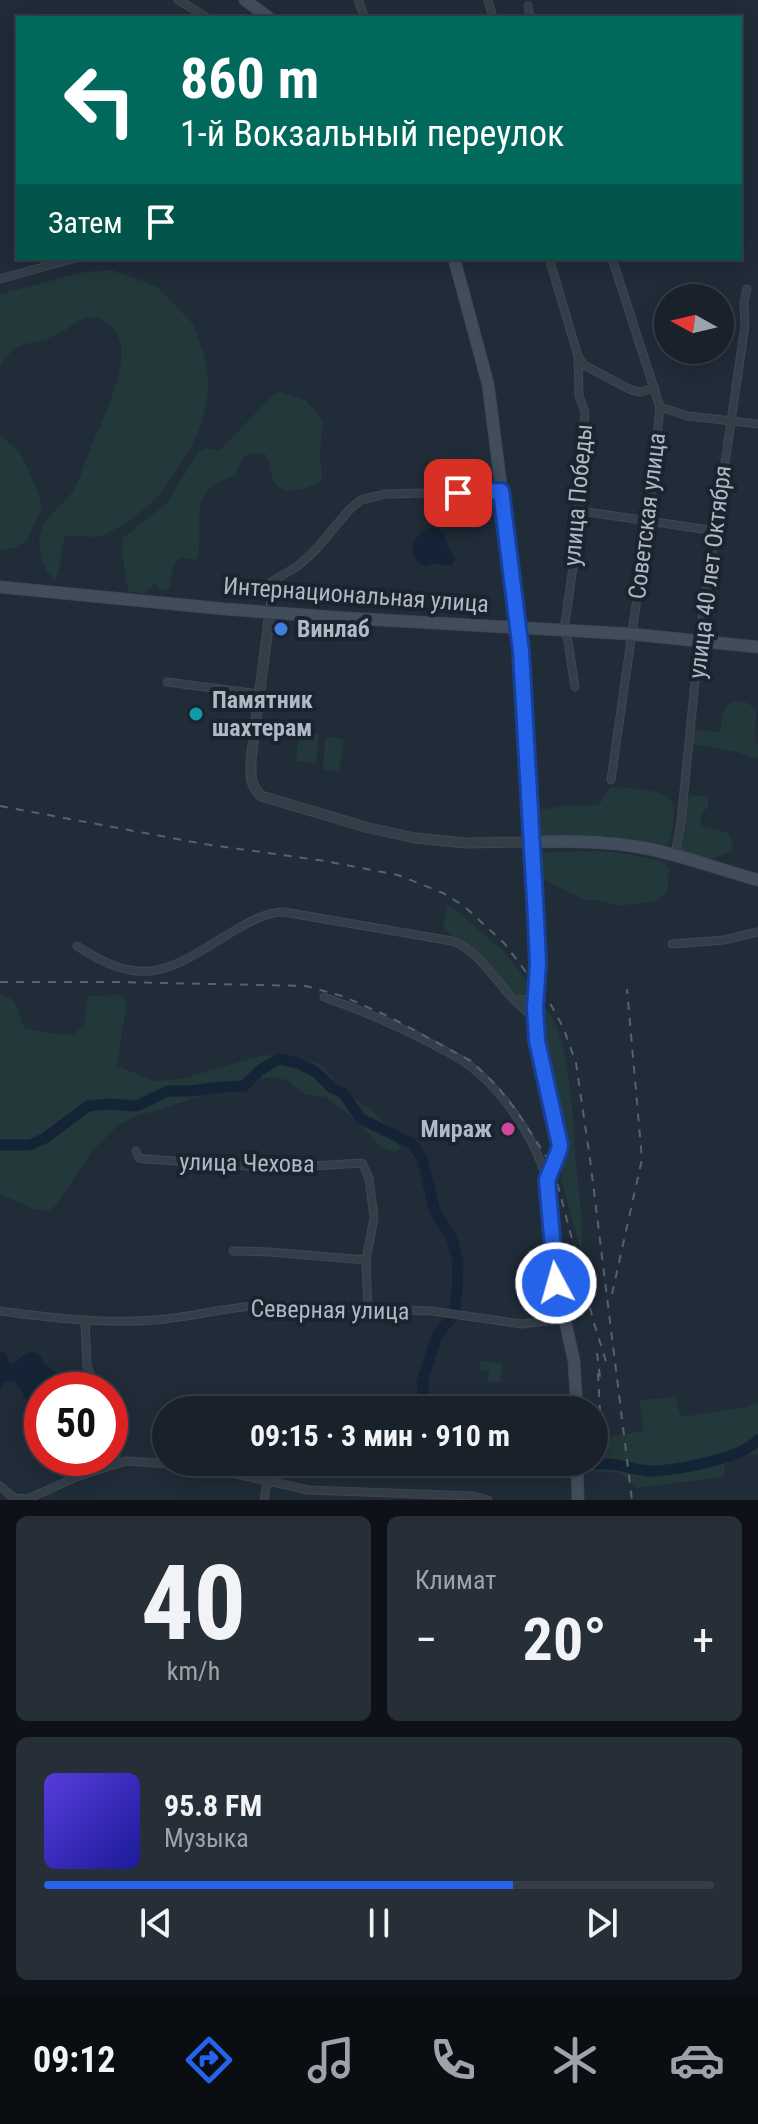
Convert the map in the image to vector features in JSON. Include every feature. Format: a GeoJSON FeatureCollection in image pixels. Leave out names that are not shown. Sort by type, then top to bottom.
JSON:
{"type":"FeatureCollection","features":[{"type":"Feature","properties":{"kind":"main road"},"geometry":{"type":"LineString","coordinates":[[245,0],[266,16]]}},
{"type":"Feature","properties":{"kind":"main road"},"geometry":{"type":"LineString","coordinates":[[455,260],[488,384],[519,626],[538,964],[537,1041],[560,1145],[547,1180],[554,1271],[574,1361],[576,1396]]}},
{"type":"Feature","properties":{"kind":"main road","name":"Интернациональная улица"},"geometry":{"type":"LineString","coordinates":[[0,587],[270,612],[631,634],[758,647]]}},
{"type":"Feature","properties":{"kind":"main road"},"geometry":{"type":"LineString","coordinates":[[532,842],[609,843],[645,848],[758,880]]}},
{"type":"Feature","properties":{"kind":"main road"},"geometry":{"type":"LineString","coordinates":[[577,1476],[578,1500]]}},
{"type":"Feature","properties":{"kind":"street"},"geometry":{"type":"LineString","coordinates":[[178,0],[205,16]]}},
{"type":"Feature","properties":{"kind":"street"},"geometry":{"type":"LineString","coordinates":[[528,6],[530,16]]}},
{"type":"Feature","properties":{"kind":"street"},"geometry":{"type":"LineString","coordinates":[[0,279],[69,260]]}},
{"type":"Feature","properties":{"kind":"street","name":"улица Победы"},"geometry":{"type":"LineString","coordinates":[[550,260],[578,356],[579,396],[585,412],[578,501],[581,511],[564,630],[575,687]]}},
{"type":"Feature","properties":{"kind":"street","name":"Советская улица"},"geometry":{"type":"LineString","coordinates":[[611,780],[648,521],[660,407],[613,260]]}},
{"type":"Feature","properties":{"kind":"street","name":"улица 40 лет Октября"},"geometry":{"type":"LineString","coordinates":[[675,855],[699,642],[745,325],[747,289]]}},
{"type":"Feature","properties":{"kind":"street"},"geometry":{"type":"LineString","coordinates":[[578,356],[584,365],[631,390],[640,392],[655,388]]}},
{"type":"Feature","properties":{"kind":"street"},"geometry":{"type":"LineString","coordinates":[[660,407],[688,416],[758,424]]}},
{"type":"Feature","properties":{"kind":"street"},"geometry":{"type":"LineString","coordinates":[[501,491],[386,494],[361,500],[308,557],[271,582],[250,777],[253,788],[261,796],[369,828],[415,838],[465,843],[532,842]]}},
{"type":"Feature","properties":{"kind":"street"},"geometry":{"type":"LineString","coordinates":[[581,511],[716,531]]}},
{"type":"Feature","properties":{"kind":"street"},"geometry":{"type":"LineString","coordinates":[[167,682],[259,694]]}},
{"type":"Feature","properties":{"kind":"street"},"geometry":{"type":"LineString","coordinates":[[77,946],[96,958],[128,970],[165,969],[207,949],[251,921],[284,912],[457,943],[476,957],[536,1020]]}},
{"type":"Feature","properties":{"kind":"street"},"geometry":{"type":"LineString","coordinates":[[672,944],[724,940],[758,932]]}},
{"type":"Feature","properties":{"kind":"street"},"geometry":{"type":"LineString","coordinates":[[514,1000],[526,1000],[537,992]]}},
{"type":"Feature","properties":{"kind":"street"},"geometry":{"type":"LineString","coordinates":[[324,997],[404,1029],[467,1063],[496,1091],[525,1128],[539,1154],[547,1180]]}},
{"type":"Feature","properties":{"kind":"street","name":"улица Чехова"},"geometry":{"type":"LineString","coordinates":[[136,1151],[139,1158],[146,1159],[278,1168],[362,1163],[369,1178],[374,1212],[366,1260]]}},
{"type":"Feature","properties":{"kind":"street"},"geometry":{"type":"LineString","coordinates":[[233,1251],[366,1260],[368,1310]]}},
{"type":"Feature","properties":{"kind":"street","name":"Северная улица"},"geometry":{"type":"LineString","coordinates":[[0,1311],[85,1320],[155,1320],[261,1305],[439,1313],[522,1324],[564,1319]]}},
{"type":"Feature","properties":{"kind":"street"},"geometry":{"type":"LineString","coordinates":[[85,1320],[90,1372]]}},
{"type":"Feature","properties":{"kind":"street"},"geometry":{"type":"LineString","coordinates":[[128,1461],[201,1466],[319,1491],[473,1496],[488,1500]]}},
{"type":"Feature","properties":{"kind":"street"},"geometry":{"type":"LineString","coordinates":[[0,1486],[14,1498],[27,1499],[79,1476]]}},
{"type":"Feature","properties":{"kind":"street"},"geometry":{"type":"LineString","coordinates":[[264,1500],[267,1481]]}},
{"type":"Feature","properties":{"kind":"green space"},"geometry":{"type":"Polygon","coordinates":[[[112,270],[156,286],[193,324],[209,384],[206,406],[191,447],[157,498],[132,519],[107,534],[97,537],[66,536],[54,580],[41,556],[40,535],[52,514],[73,491],[80,476],[116,385],[120,344],[116,333],[106,323],[94,317],[86,318],[59,334],[18,347],[0,366],[0,294],[80,273],[112,270]]]}},
{"type":"Feature","properties":{"kind":"green space"},"geometry":{"type":"Polygon","coordinates":[[[280,392],[305,400],[323,422],[320,452],[322,480],[310,487],[287,490],[275,484],[264,453],[246,455],[234,475],[208,490],[202,499],[198,557],[194,560],[181,558],[175,564],[170,587],[165,591],[155,583],[143,594],[128,591],[122,554],[123,538],[166,504],[198,453],[205,448],[219,451],[274,394],[280,392]]]}},
{"type":"Feature","properties":{"kind":"green space"},"geometry":{"type":"Polygon","coordinates":[[[0,435],[22,456],[42,507],[27,540],[15,548],[0,550],[0,435]]]}},
{"type":"Feature","properties":{"kind":"green space"},"geometry":{"type":"Polygon","coordinates":[[[734,701],[748,703],[756,710],[758,759],[693,744],[696,730],[720,732],[725,710],[734,701]]]}},
{"type":"Feature","properties":{"kind":"green space"},"geometry":{"type":"Polygon","coordinates":[[[299,732],[319,734],[316,763],[296,761],[299,732]]]}},
{"type":"Feature","properties":{"kind":"green space"},"geometry":{"type":"Polygon","coordinates":[[[329,737],[344,742],[339,772],[323,769],[325,740],[329,737]]]}},
{"type":"Feature","properties":{"kind":"green space"},"geometry":{"type":"Polygon","coordinates":[[[610,788],[658,792],[672,802],[674,812],[669,843],[665,845],[605,836],[544,836],[538,833],[536,822],[541,810],[567,805],[599,805],[610,788]]]}},
{"type":"Feature","properties":{"kind":"green space"},"geometry":{"type":"Polygon","coordinates":[[[690,795],[708,798],[708,806],[700,817],[702,826],[728,833],[733,844],[731,850],[706,860],[680,851],[686,801],[690,795]]]}},
{"type":"Feature","properties":{"kind":"green space"},"geometry":{"type":"Polygon","coordinates":[[[596,851],[665,862],[669,870],[667,892],[655,901],[619,906],[586,900],[538,877],[538,854],[596,851]]]}},
{"type":"Feature","properties":{"kind":"green space"},"geometry":{"type":"Polygon","coordinates":[[[447,905],[502,950],[528,982],[528,993],[522,996],[509,994],[477,958],[446,931],[443,927],[447,905]]]}},
{"type":"Feature","properties":{"kind":"green space"},"geometry":{"type":"Polygon","coordinates":[[[0,994],[15,1002],[24,1028],[73,1035],[84,1025],[88,996],[118,995],[125,998],[117,1066],[154,1081],[181,1079],[264,1055],[298,1058],[320,1064],[341,1089],[380,1117],[401,1149],[394,1152],[381,1147],[359,1123],[326,1097],[307,1095],[290,1081],[273,1077],[260,1079],[230,1092],[213,1092],[140,1114],[118,1125],[92,1151],[56,1205],[48,1211],[34,1209],[0,1194],[0,994]]]}},
{"type":"Feature","properties":{"kind":"green space"},"geometry":{"type":"Polygon","coordinates":[[[542,1004],[552,1016],[559,1034],[569,1079],[581,1208],[581,1251],[561,1179],[563,1150],[543,1037],[542,1004]]]}},
{"type":"Feature","properties":{"kind":"green space"},"geometry":{"type":"Polygon","coordinates":[[[480,1361],[502,1364],[500,1383],[488,1381],[489,1371],[480,1369],[480,1361]]]}},
{"type":"Feature","properties":{"kind":"green space"},"geometry":{"type":"Polygon","coordinates":[[[675,1397],[681,1417],[758,1403],[758,1454],[739,1456],[725,1464],[723,1477],[636,1488],[621,1473],[608,1472],[608,1437],[644,1431],[639,1400],[675,1397]]]}},
{"type":"Feature","properties":{"kind":"water"},"geometry":{"type":"Polygon","coordinates":[[[433,527],[443,532],[450,551],[456,557],[452,566],[433,563],[426,567],[415,559],[413,548],[416,539],[433,527]]]}},
{"type":"Feature","properties":{"kind":"water"},"geometry":{"type":"Polygon","coordinates":[[[0,1352],[6,1353],[12,1364],[27,1353],[34,1352],[56,1372],[24,1372],[24,1396],[14,1382],[5,1381],[0,1389],[0,1352]]]}},
{"type":"Feature","properties":{"kind":"waterway"},"geometry":{"type":"LineString","coordinates":[[0,1145],[30,1145],[45,1138],[88,1106],[136,1106],[168,1091],[244,1086],[260,1070],[279,1059],[298,1063],[316,1072],[332,1088],[343,1093],[361,1119],[411,1143],[422,1158],[435,1212],[451,1236],[458,1262],[454,1315],[437,1335],[422,1382],[424,1396]]}},
{"type":"Feature","properties":{"kind":"waterway"},"geometry":{"type":"LineString","coordinates":[[608,1465],[647,1471],[692,1466],[738,1453],[758,1440]]}},
{"type":"Feature","properties":{"kind":"railway"},"geometry":{"type":"LineString","coordinates":[[0,806],[204,844],[398,875],[443,893],[464,906],[504,943],[551,1005],[576,1063],[632,1500]]}},
{"type":"Feature","properties":{"kind":"railway"},"geometry":{"type":"LineString","coordinates":[[0,982],[306,986],[342,996],[390,1017],[471,1061],[516,1110],[553,1167],[607,1365]]}},
{"type":"Feature","properties":{"kind":"railway"},"geometry":{"type":"LineString","coordinates":[[612,1294],[642,1159],[627,989]]}},
{"type":"Feature","properties":{"kind":"railway"},"geometry":{"type":"LineString","coordinates":[[597,1353],[601,1385]]}},
{"type":"Feature","properties":{"kind":"railway"},"geometry":{"type":"LineString","coordinates":[[598,1373],[599,1396]]}},
{"type":"Feature","properties":{"kind":"place","name":"Винлаб"},"geometry":{"type":"Point","coordinates":[281,629]}},
{"type":"Feature","properties":{"kind":"place","name":"Памятник шахтерам"},"geometry":{"type":"Point","coordinates":[196,714]}},
{"type":"Feature","properties":{"kind":"place","name":"Мираж"},"geometry":{"type":"Point","coordinates":[508,1129]}},
{"type":"Feature","properties":{"kind":"route"},"geometry":{"type":"LineString","coordinates":[[458,493],[501,491],[519,626],[538,964],[535,1008],[537,1041],[560,1145],[547,1180],[556,1283]]}}]}
